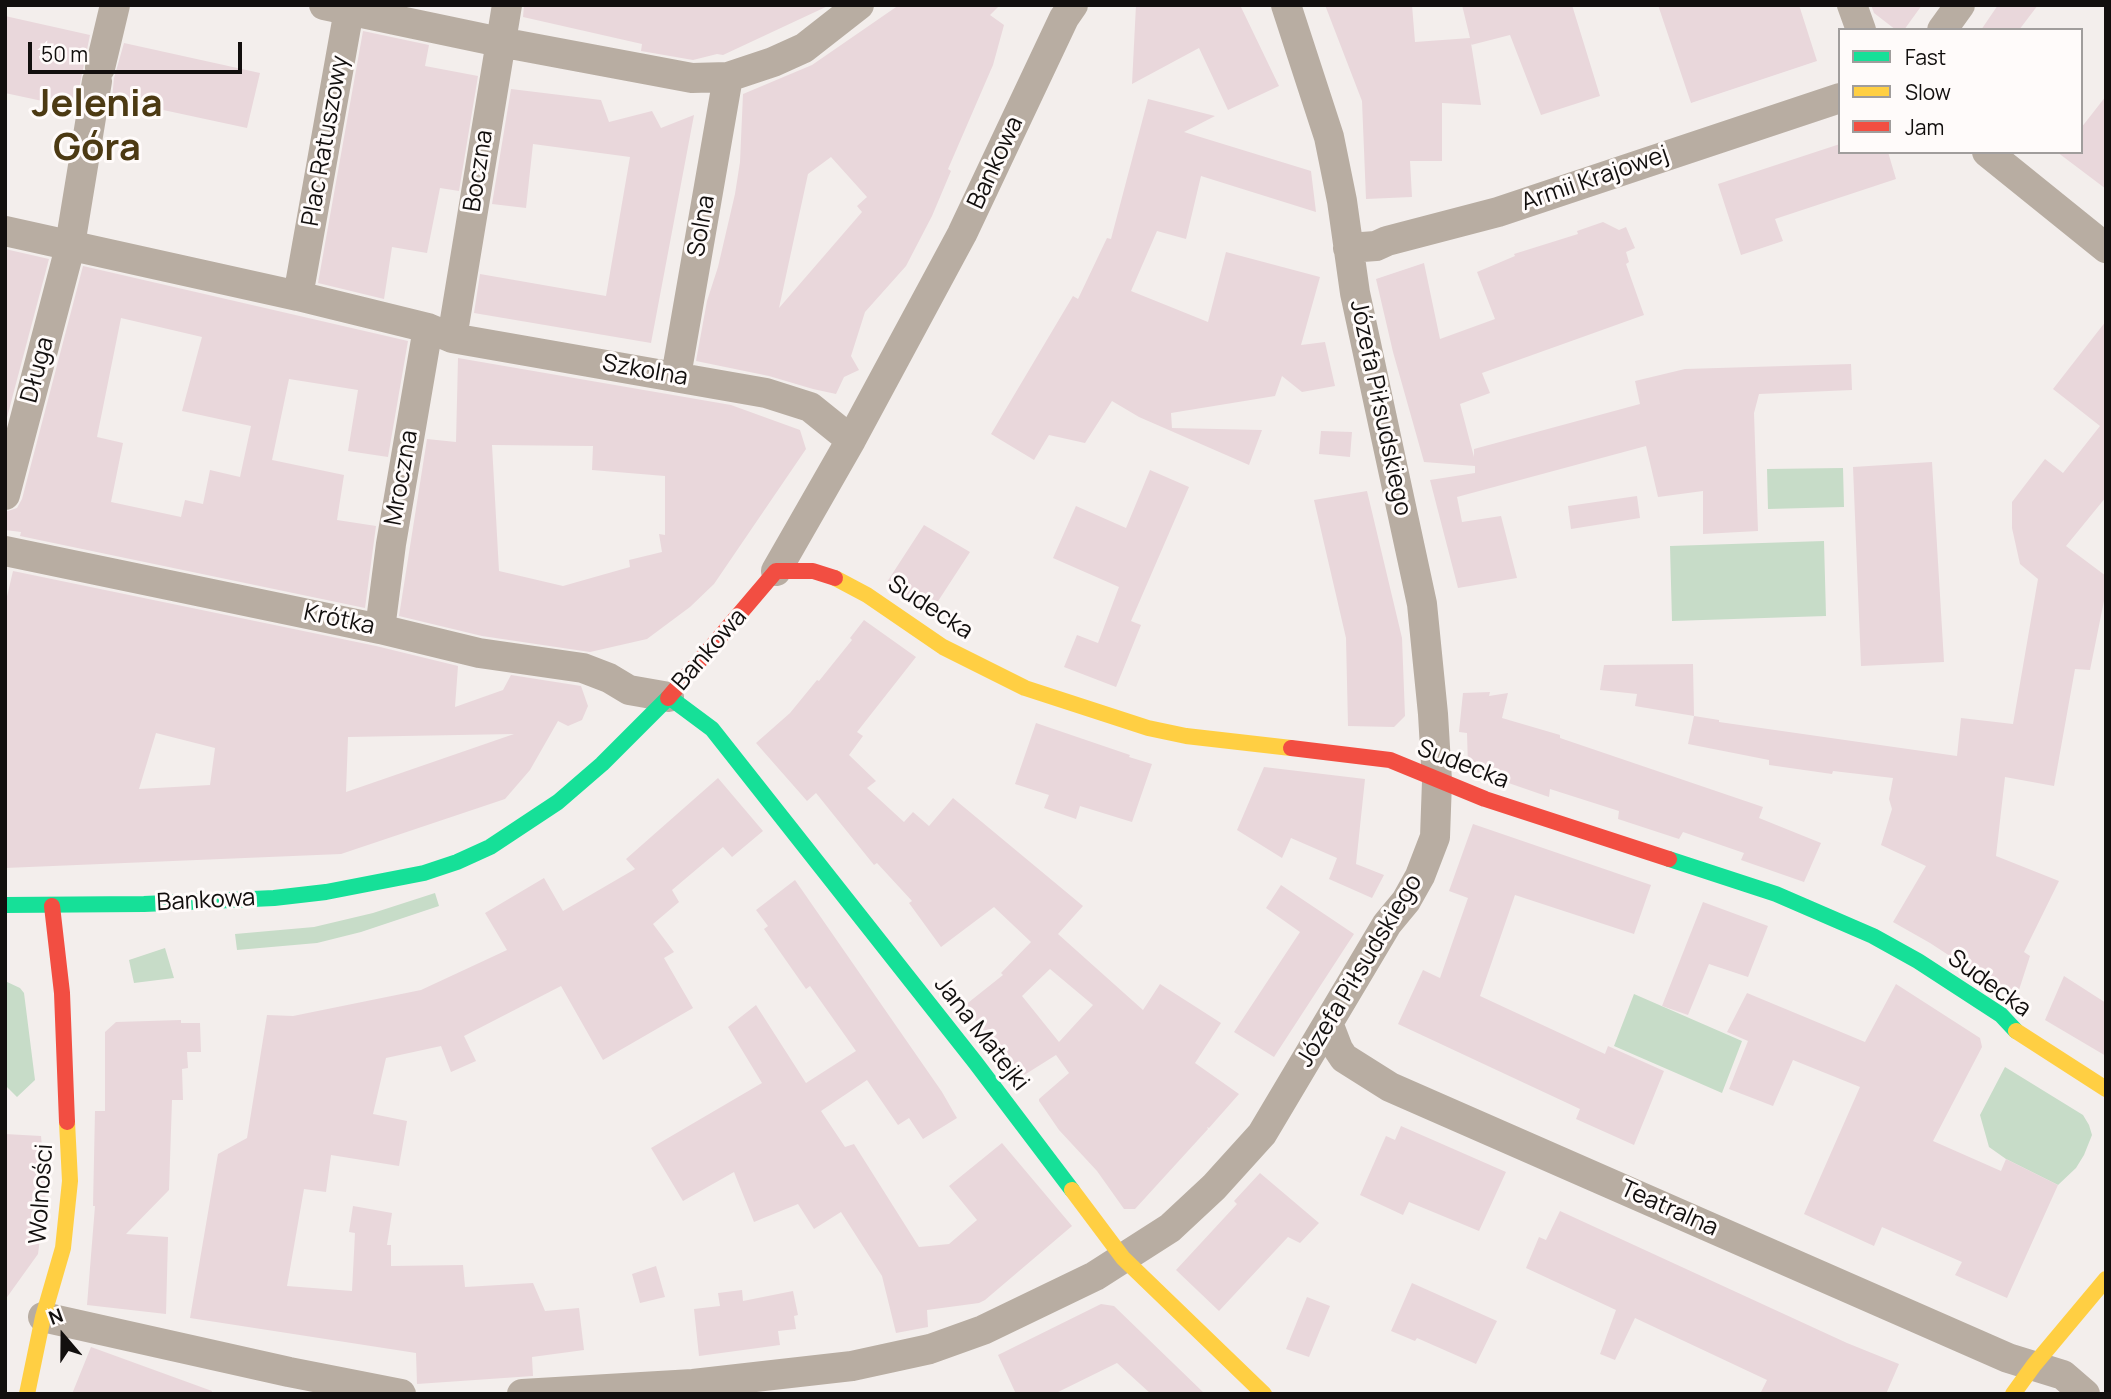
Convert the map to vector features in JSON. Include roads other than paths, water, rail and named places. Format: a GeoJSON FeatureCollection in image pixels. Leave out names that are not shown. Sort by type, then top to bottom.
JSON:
{"type":"FeatureCollection","features":[{"type":"Feature","properties":{"kind":"street"},"geometry":{"type":"LineString","coordinates":[[70,244],[99,74],[115,5]]}},
{"type":"Feature","properties":{"kind":"street","name":"Boczna"},"geometry":{"type":"LineString","coordinates":[[440,333],[507,5]]}},
{"type":"Feature","properties":{"kind":"street"},"geometry":{"type":"LineString","coordinates":[[336,8],[692,78],[727,77],[773,62],[804,48],[859,5]]}},
{"type":"Feature","properties":{"kind":"street","name":"Bankowa"},"geometry":{"type":"LineString","coordinates":[[5,905],[52,906],[261,898],[326,892],[424,873],[457,862],[490,847],[558,802],[602,764],[669,697],[776,571],[851,440],[962,234],[1064,18],[1073,5]]}},
{"type":"Feature","properties":{"kind":"street","name":"Józefa Piłsudskiego"},"geometry":{"type":"LineString","coordinates":[[522,1394],[694,1389],[852,1366],[930,1349],[983,1330],[1095,1276],[1170,1228],[1214,1187],[1262,1134],[1387,924],[1406,901],[1420,876],[1435,837],[1437,781],[1422,604],[1355,293],[1329,137],[1286,5]]}},
{"type":"Feature","properties":{"kind":"street"},"geometry":{"type":"LineString","coordinates":[[1852,5],[1860,28]]}},
{"type":"Feature","properties":{"kind":"street"},"geometry":{"type":"LineString","coordinates":[[1943,28],[1960,5]]}},
{"type":"Feature","properties":{"kind":"street","name":"Plac Ratuszowy"},"geometry":{"type":"LineString","coordinates":[[298,296],[336,8]]}},
{"type":"Feature","properties":{"kind":"street","name":"Solna"},"geometry":{"type":"LineString","coordinates":[[676,376],[727,77]]}},
{"type":"Feature","properties":{"kind":"street","name":"Armii Krajowej"},"geometry":{"type":"LineString","coordinates":[[1348,248],[1376,246],[1498,212],[1838,99]]}},
{"type":"Feature","properties":{"kind":"street"},"geometry":{"type":"LineString","coordinates":[[1989,154],[2106,248]]}},
{"type":"Feature","properties":{"kind":"street"},"geometry":{"type":"LineString","coordinates":[[5,231],[298,296],[440,333]]}},
{"type":"Feature","properties":{"kind":"street","name":"Długa"},"geometry":{"type":"LineString","coordinates":[[5,495],[70,244]]}},
{"type":"Feature","properties":{"kind":"street","name":"Szkolna"},"geometry":{"type":"LineString","coordinates":[[440,333],[766,393],[810,407],[851,440]]}},
{"type":"Feature","properties":{"kind":"street","name":"Mroczna"},"geometry":{"type":"LineString","coordinates":[[380,629],[391,544],[440,333]]}},
{"type":"Feature","properties":{"kind":"street","name":"Krótka"},"geometry":{"type":"LineString","coordinates":[[5,551],[380,629],[479,653],[583,668],[609,678],[629,690],[669,697]]}},
{"type":"Feature","properties":{"kind":"street","name":"Sudecka"},"geometry":{"type":"LineString","coordinates":[[776,571],[813,571],[830,575],[867,595],[943,647],[1034,692],[1100,714],[1186,736],[1391,760],[1437,781],[1776,894],[1842,922],[1918,961],[2001,1015],[2017,1032],[2106,1089]]}},
{"type":"Feature","properties":{"kind":"street","name":"Jana Matejki"},"geometry":{"type":"LineString","coordinates":[[669,697],[712,729],[967,1051],[1123,1258],[1264,1394]]}},
{"type":"Feature","properties":{"kind":"street","name":"Wolności"},"geometry":{"type":"LineString","coordinates":[[27,1394],[43,1317],[63,1248],[70,1181],[62,993],[52,906]]}},
{"type":"Feature","properties":{"kind":"street","name":"Teatralna"},"geometry":{"type":"LineString","coordinates":[[1328,1023],[1344,1058],[1390,1087],[2008,1358],[2063,1375],[2085,1394]]}},
{"type":"Feature","properties":{"kind":"street"},"geometry":{"type":"LineString","coordinates":[[2013,1394],[2106,1279]]}},
{"type":"Feature","properties":{"kind":"street"},"geometry":{"type":"LineString","coordinates":[[43,1317],[401,1394]]}},
{"type":"Feature","properties":{"kind":"district","name":"Jelenia Góra"},"geometry":{"type":"Point","coordinates":[97,127]}}]}
